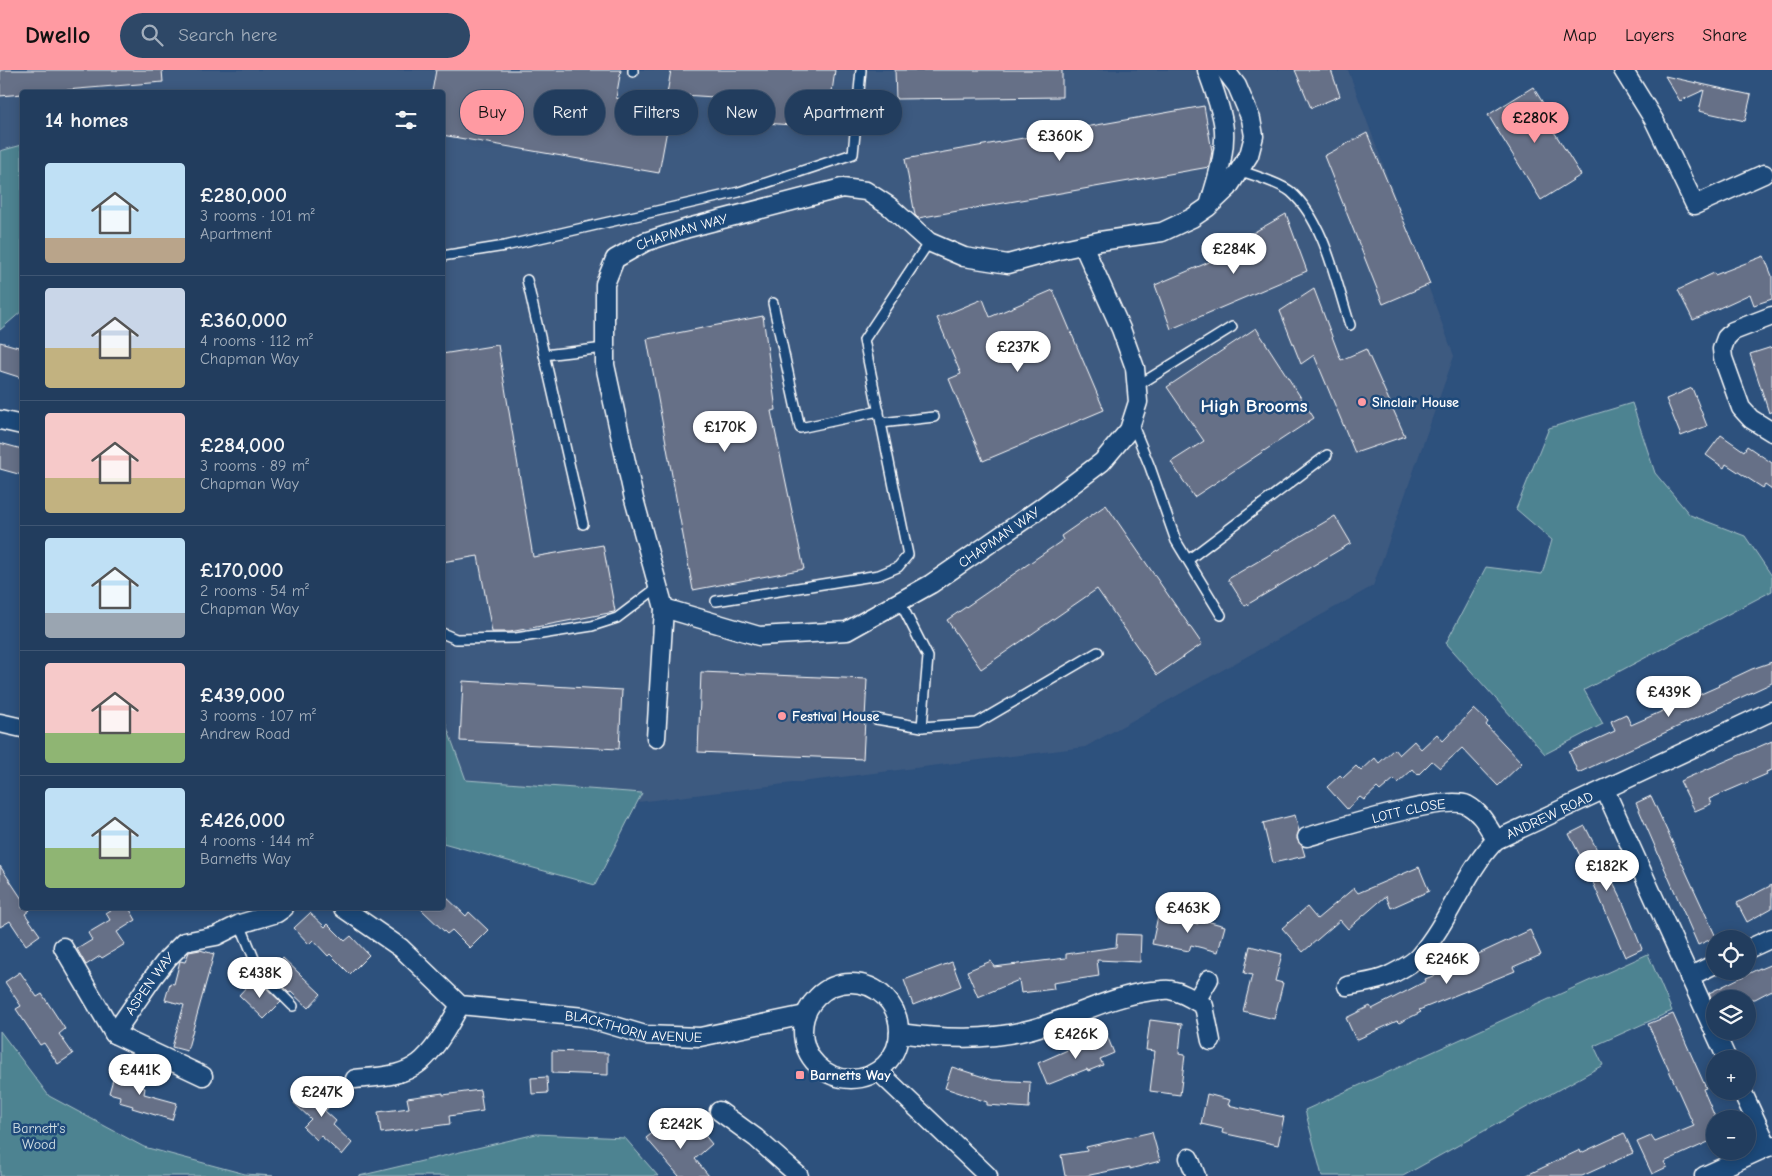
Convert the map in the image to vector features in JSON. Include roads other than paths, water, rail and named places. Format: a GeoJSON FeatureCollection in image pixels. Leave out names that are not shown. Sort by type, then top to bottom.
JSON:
{"type":"FeatureCollection","features":[{"type":"Feature","properties":{"kind":"street"},"geometry":{"type":"LineString","coordinates":[[1207,70],[1224,123],[1223,148],[1219,172],[1208,207]]}},
{"type":"Feature","properties":{"kind":"street","name":"CHAPMAN WAY"},"geometry":{"type":"LineString","coordinates":[[656,738],[664,608],[634,499],[605,365],[605,284],[615,259],[645,242],[679,230],[842,188],[866,191],[889,206],[929,242],[964,257],[1008,264],[1083,245],[1162,232],[1192,218],[1208,207],[1228,188],[1241,171],[1250,154],[1254,136],[1251,120],[1237,86],[1225,70]]}},
{"type":"Feature","properties":{"kind":"street"},"geometry":{"type":"LineString","coordinates":[[1623,70],[1654,120],[1695,206],[1764,174]]}},
{"type":"Feature","properties":{"kind":"street","name":"CHAPMAN WAY"},"geometry":{"type":"LineString","coordinates":[[664,608],[759,636],[847,631],[931,584],[1041,508],[1102,462],[1129,430],[1138,402],[1135,368],[1121,329],[1083,245]]}},
{"type":"Feature","properties":{"kind":"street"},"geometry":{"type":"LineString","coordinates":[[1772,316],[1733,331],[1726,338],[1722,349],[1723,358],[1741,408],[1751,419],[1772,432]]}},
{"type":"Feature","properties":{"kind":"street"},"geometry":{"type":"LineString","coordinates":[[0,420],[20,425]]}},
{"type":"Feature","properties":{"kind":"street","name":"ANDREW ROAD"},"geometry":{"type":"LineString","coordinates":[[1348,986],[1388,977],[1419,957],[1451,909],[1473,870],[1496,840],[1772,711]]}},
{"type":"Feature","properties":{"kind":"street"},"geometry":{"type":"LineString","coordinates":[[0,723],[20,728]]}},
{"type":"Feature","properties":{"kind":"street"},"geometry":{"type":"LineString","coordinates":[[1605,790],[1723,1050]]}},
{"type":"Feature","properties":{"kind":"street","name":"LOTT CLOSE"},"geometry":{"type":"LineString","coordinates":[[1307,838],[1400,812],[1455,802],[1466,805],[1478,813],[1496,840]]}},
{"type":"Feature","properties":{"kind":"street","name":"ASPEN WAY"},"geometry":{"type":"LineString","coordinates":[[114,1034],[154,976],[184,942],[216,936],[240,924],[277,914],[282,910]]}},
{"type":"Feature","properties":{"kind":"street"},"geometry":{"type":"LineString","coordinates":[[346,910],[401,948],[460,1005],[446,1031],[425,1057],[413,1067],[387,1075],[355,1080]]}},
{"type":"Feature","properties":{"kind":"street"},"geometry":{"type":"LineString","coordinates":[[1756,945],[1772,938]]}},
{"type":"Feature","properties":{"kind":"street"},"geometry":{"type":"LineString","coordinates":[[63,947],[114,1034],[203,1076]]}},
{"type":"Feature","properties":{"kind":"street"},"geometry":{"type":"LineString","coordinates":[[1689,977],[1706,968]]}},
{"type":"Feature","properties":{"kind":"street"},"geometry":{"type":"LineString","coordinates":[[1196,1001],[1209,979]]}},
{"type":"Feature","properties":{"kind":"street"},"geometry":{"type":"LineString","coordinates":[[853,982],[868,986],[882,994],[892,1006],[898,1020],[899,1034],[895,1049],[888,1062],[878,1071],[864,1077],[849,1079],[834,1076],[821,1069],[811,1058],[804,1045],[802,1030],[804,1015],[812,1002],[823,991],[838,984],[853,982]]}},
{"type":"Feature","properties":{"kind":"street"},"geometry":{"type":"LineString","coordinates":[[899,1034],[934,1038],[968,1038],[1000,1035],[1031,1029],[1119,998],[1169,989],[1181,993],[1204,1006],[1211,1041]]}},
{"type":"Feature","properties":{"kind":"street","name":"BLACKTHORN AVENUE"},"geometry":{"type":"LineString","coordinates":[[460,1005],[584,1017],[645,1035],[700,1037],[804,1015]]}},
{"type":"Feature","properties":{"kind":"street"},"geometry":{"type":"LineString","coordinates":[[878,1071],[988,1176]]}},
{"type":"Feature","properties":{"kind":"street"},"geometry":{"type":"LineString","coordinates":[[1704,1176],[1770,1148],[1746,1100]]}},
{"type":"Feature","properties":{"kind":"street"},"geometry":{"type":"LineString","coordinates":[[719,1110],[756,1138],[799,1176]]}},
{"type":"Feature","properties":{"kind":"street"},"geometry":{"type":"LineString","coordinates":[[1188,1158],[1196,1176]]}},
{"type":"Feature","properties":{"kind":"lane"},"geometry":{"type":"LineString","coordinates":[[445,256],[505,246],[739,192],[853,154],[861,70]]}},
{"type":"Feature","properties":{"kind":"lane"},"geometry":{"type":"LineString","coordinates":[[1241,171],[1289,190],[1307,209],[1325,246],[1350,325]]}},
{"type":"Feature","properties":{"kind":"lane"},"geometry":{"type":"LineString","coordinates":[[716,600],[879,575],[898,567],[908,556],[864,340],[929,242]]}},
{"type":"Feature","properties":{"kind":"lane"},"geometry":{"type":"LineString","coordinates":[[527,280],[583,524]]}},
{"type":"Feature","properties":{"kind":"lane"},"geometry":{"type":"LineString","coordinates":[[773,303],[800,428],[879,411]]}},
{"type":"Feature","properties":{"kind":"lane"},"geometry":{"type":"LineString","coordinates":[[1136,386],[1232,327]]}},
{"type":"Feature","properties":{"kind":"lane"},"geometry":{"type":"LineString","coordinates":[[544,355],[605,348]]}},
{"type":"Feature","properties":{"kind":"lane"},"geometry":{"type":"LineString","coordinates":[[881,423],[934,417]]}},
{"type":"Feature","properties":{"kind":"lane"},"geometry":{"type":"LineString","coordinates":[[1132,422],[1176,541],[1221,615]]}},
{"type":"Feature","properties":{"kind":"lane"},"geometry":{"type":"LineString","coordinates":[[1188,560],[1327,455]]}},
{"type":"Feature","properties":{"kind":"lane"},"geometry":{"type":"LineString","coordinates":[[445,634],[456,639],[516,638],[592,626],[617,618],[658,587]]}},
{"type":"Feature","properties":{"kind":"lane"},"geometry":{"type":"LineString","coordinates":[[900,602],[928,657],[922,728]]}},
{"type":"Feature","properties":{"kind":"lane"},"geometry":{"type":"LineString","coordinates":[[876,719],[922,728],[977,723],[1098,652]]}},
{"type":"Feature","properties":{"kind":"lane"},"geometry":{"type":"LineString","coordinates":[[240,924],[260,974],[293,1006]]}},
{"type":"Feature","properties":{"kind":"place","name":"Sinclair House"},"geometry":{"type":"Point","coordinates":[1362,402]}},
{"type":"Feature","properties":{"kind":"place","name":"Festival House"},"geometry":{"type":"Point","coordinates":[782,716]}},
{"type":"Feature","properties":{"kind":"place","name":"Barnetts Way"},"geometry":{"type":"Point","coordinates":[800,1075]}},
{"type":"Feature","properties":{"kind":"district","name":"High Brooms"},"geometry":{"type":"Point","coordinates":[1254,405]}},
{"type":"Feature","properties":{"kind":"park label","name":"Barnett's Wood"},"geometry":{"type":"Point","coordinates":[39,1136]}}]}
